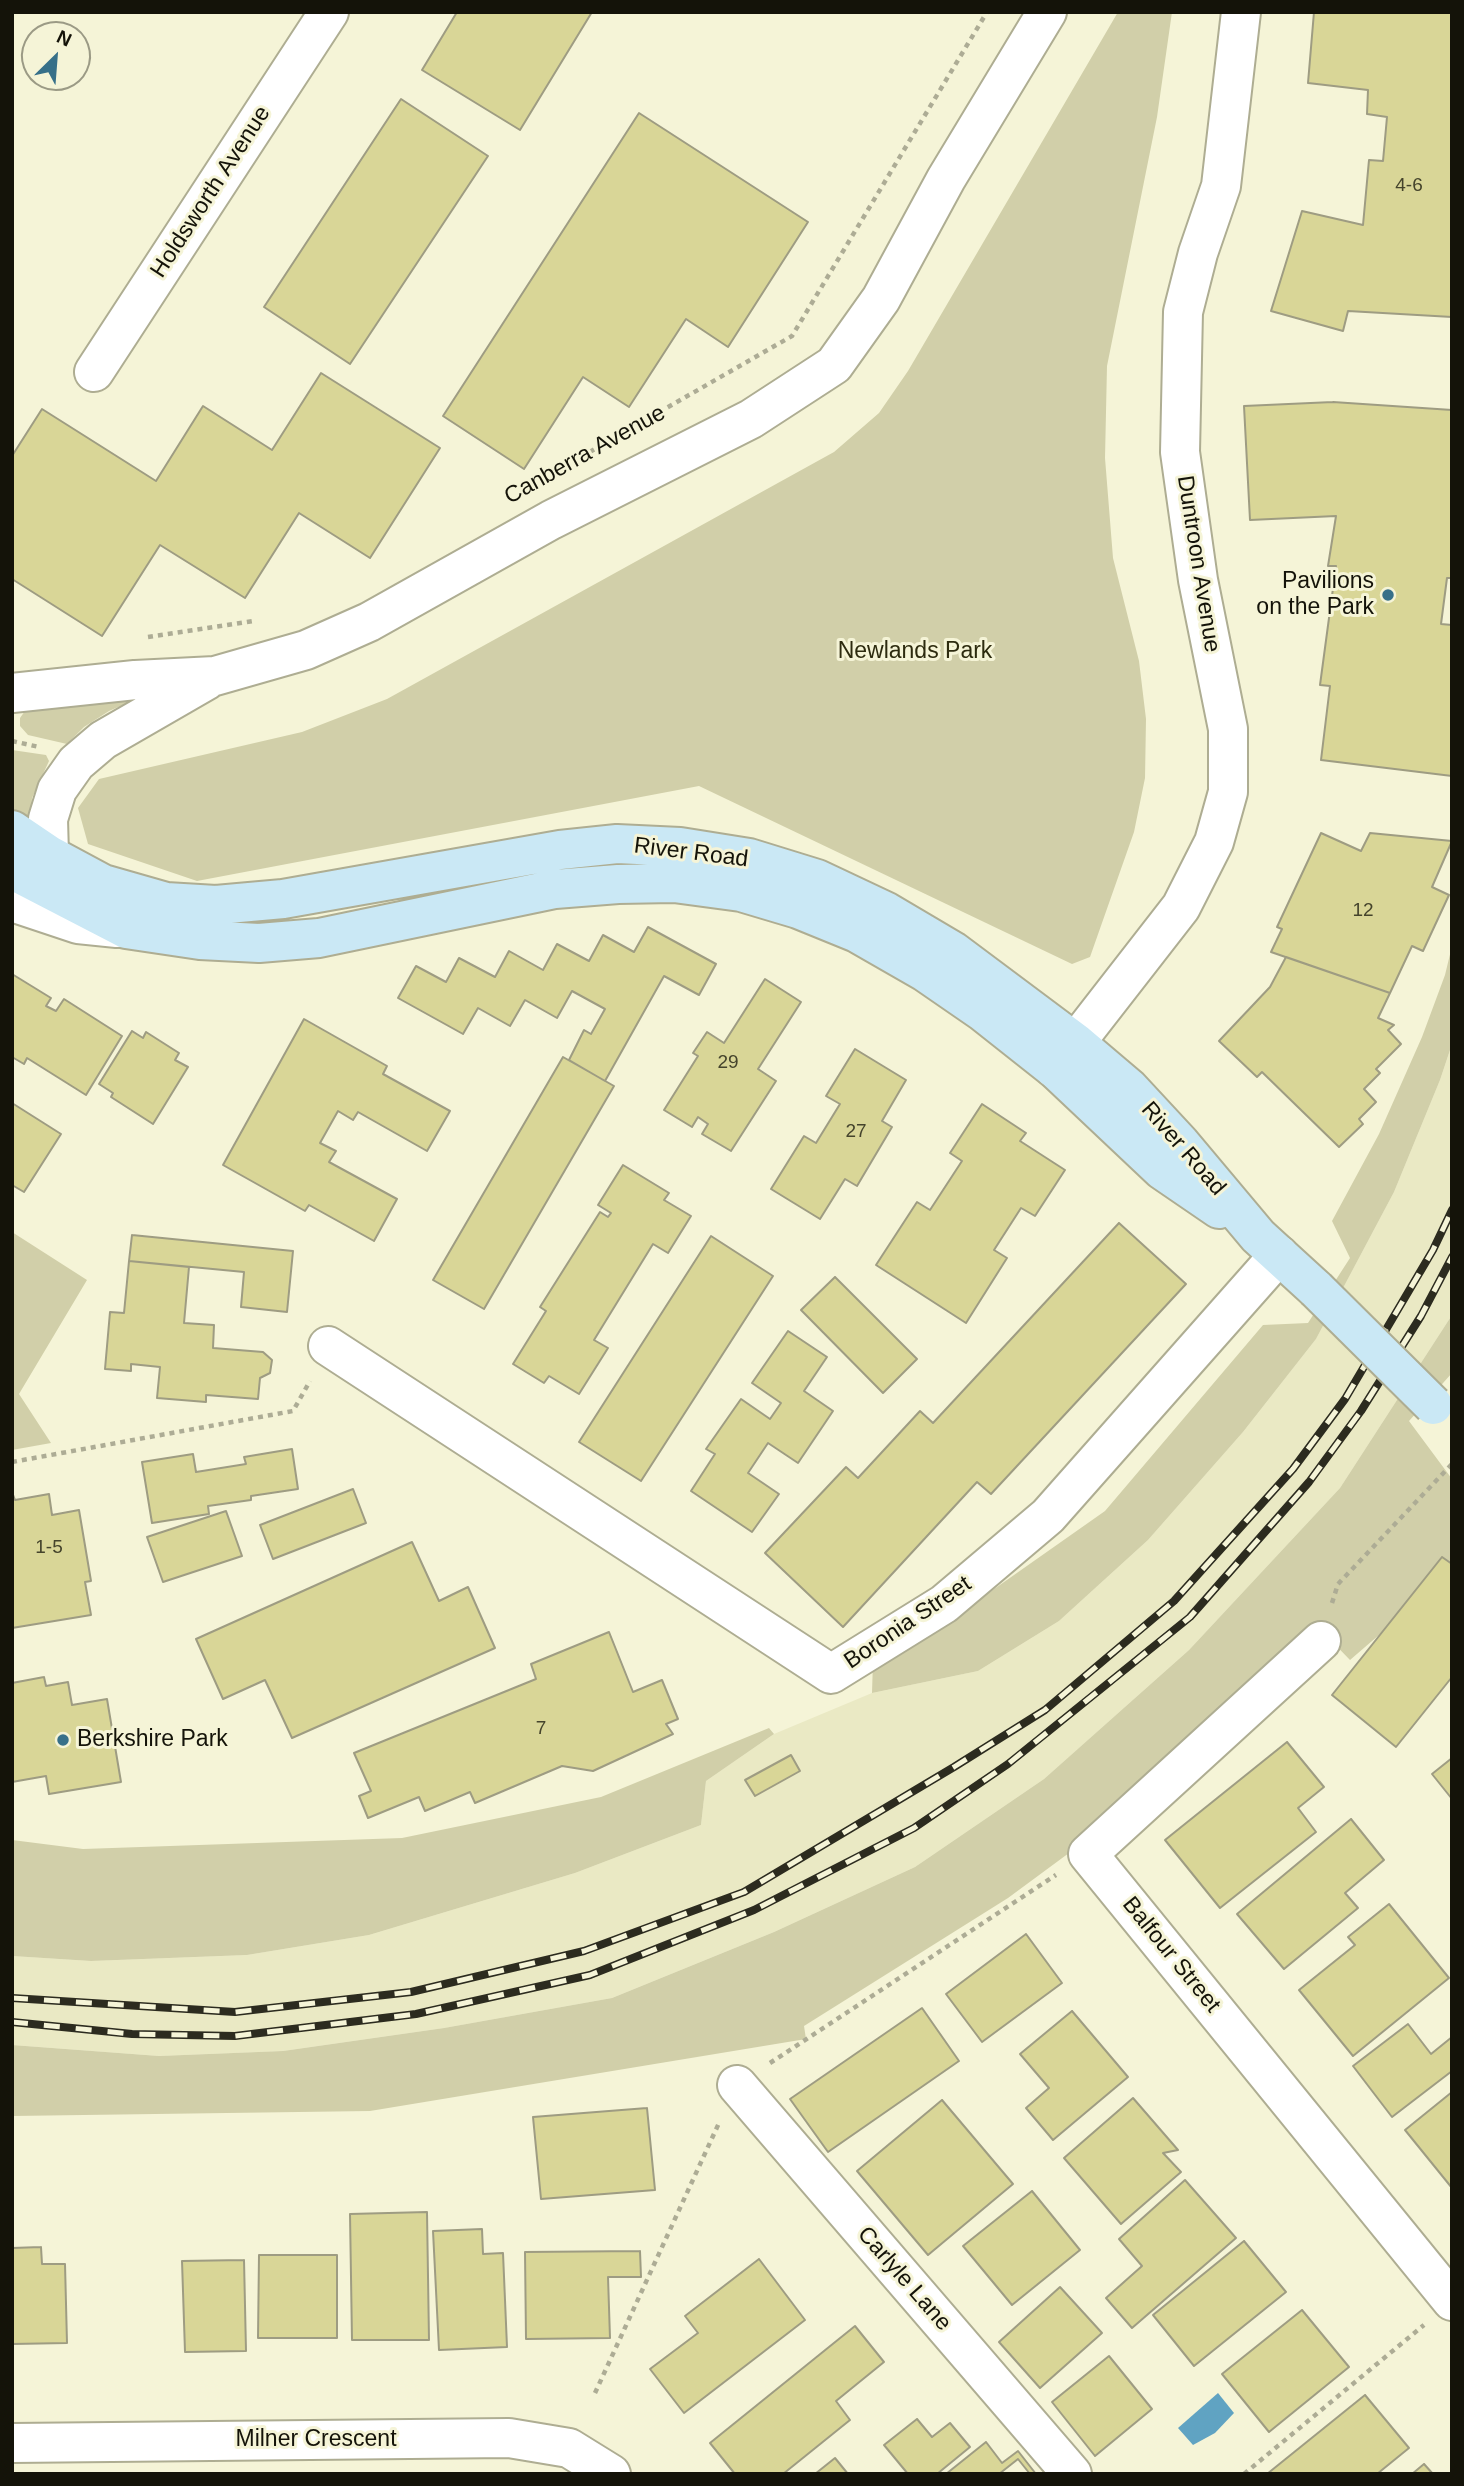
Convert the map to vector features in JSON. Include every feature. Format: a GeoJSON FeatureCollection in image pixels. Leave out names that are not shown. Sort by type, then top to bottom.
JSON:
{"type":"FeatureCollection","features":[{"type":"Feature","properties":{"kind":"main road","name":"River Road"},"geometry":{"type":"LineString","coordinates":[[12,830],[49,855],[103,884],[166,902],[216,905],[283,899],[560,850],[617,844],[680,847],[749,858],[817,879],[887,912],[953,951],[1065,1056]]}},
{"type":"Feature","properties":{"kind":"main road","name":"River Road"},"geometry":{"type":"LineString","coordinates":[[12,870],[126,929],[200,940],[259,943],[319,938],[555,889],[618,884],[674,883],[741,892],[799,909],[857,933],[925,972],[983,1012],[1129,1088],[1269,1245],[1442,1414]]}},
{"type":"Feature","properties":{"kind":"street","name":"Holdsworth Avenue"},"geometry":{"type":"LineString","coordinates":[[94,372],[329,12]]}},
{"type":"Feature","properties":{"kind":"street","name":"Canberra Avenue"},"geometry":{"type":"LineString","coordinates":[[12,693],[135,680],[215,676],[306,650],[369,622],[551,520],[751,419],[834,365],[881,299],[946,179],[1047,12]]}},
{"type":"Feature","properties":{"kind":"street","name":"Duntroon Avenue"},"geometry":{"type":"LineString","coordinates":[[1065,1056],[1181,907],[1214,842],[1228,792],[1228,729],[1198,580],[1180,452],[1183,312],[1198,253],[1221,186],[1241,12]]}},
{"type":"Feature","properties":{"kind":"street","name":"Canberra Avenue"},"geometry":{"type":"LineString","coordinates":[[49,855],[48,819],[57,790],[76,763],[103,740],[215,676]]}},
{"type":"Feature","properties":{"kind":"street"},"geometry":{"type":"LineString","coordinates":[[12,902],[78,923],[126,929]]}},
{"type":"Feature","properties":{"kind":"street","name":"Boronia Street"},"geometry":{"type":"LineString","coordinates":[[328,1346],[831,1674],[944,1604],[1048,1516],[1269,1245]]}},
{"type":"Feature","properties":{"kind":"street"},"geometry":{"type":"LineString","coordinates":[[1088,1854],[1321,1641]]}},
{"type":"Feature","properties":{"kind":"street","name":"Balfour Street"},"geometry":{"type":"LineString","coordinates":[[1088,1854],[1452,2301]]}},
{"type":"Feature","properties":{"kind":"street","name":"Carlyle Lane"},"geometry":{"type":"LineString","coordinates":[[737,2085],[1072,2474]]}},
{"type":"Feature","properties":{"kind":"street","name":"Milner Crescent"},"geometry":{"type":"LineString","coordinates":[[12,2443],[509,2438],[569,2448],[611,2474]]}},
{"type":"Feature","properties":{"kind":"path","name":"Canberra Avenue"},"geometry":{"type":"LineString","coordinates":[[570,464],[792,336],[986,12]]}},
{"type":"Feature","properties":{"kind":"path"},"geometry":{"type":"LineString","coordinates":[[134,639],[266,620]]}},
{"type":"Feature","properties":{"kind":"path"},"geometry":{"type":"LineString","coordinates":[[12,1462],[288,1412]]}},
{"type":"Feature","properties":{"kind":"path"},"geometry":{"type":"LineString","coordinates":[[1321,1641],[1338,1584],[1452,1464]]}},
{"type":"Feature","properties":{"kind":"path"},"geometry":{"type":"LineString","coordinates":[[595,2393],[737,2085],[1088,1854]]}},
{"type":"Feature","properties":{"kind":"path"},"geometry":{"type":"LineString","coordinates":[[1244,2474],[1398,2347]]}},
{"type":"Feature","properties":{"kind":"shaded area"},"geometry":{"type":"Polygon","coordinates":[[[1452,1044],[1450,1318],[1340,1488],[1189,1650],[1044,1779],[915,1867],[774,1932],[612,1998],[444,2028],[283,2051],[159,2056],[12,2045],[12,1956],[91,1961],[247,1955],[369,1935],[575,1873],[701,1825],[706,1781],[774,1734],[872,1693],[978,1671],[1059,1621],[1148,1540],[1243,1432],[1316,1339],[1394,1192],[1452,1044]]]}},
{"type":"Feature","properties":{"kind":"green space","name":"Newlands Park"},"geometry":{"type":"Polygon","coordinates":[[[1118,12],[1172,12],[1157,117],[1107,366],[1105,458],[1113,558],[1139,661],[1146,719],[1145,778],[1134,832],[1090,957],[1072,964],[699,786],[197,881],[88,844],[78,808],[99,779],[302,732],[387,699],[834,452],[879,413],[908,371],[1118,12]]]}},
{"type":"Feature","properties":{"kind":"green space"},"geometry":{"type":"Polygon","coordinates":[[[136,695],[132,701],[109,711],[84,727],[67,744],[28,735],[20,726],[20,718],[27,708],[136,695]]]}},
{"type":"Feature","properties":{"kind":"green space"},"geometry":{"type":"Polygon","coordinates":[[[12,750],[46,755],[49,761],[32,798],[30,824],[12,809],[12,750]]]}},
{"type":"Feature","properties":{"kind":"green space"},"geometry":{"type":"Polygon","coordinates":[[[1452,946],[1452,1044],[1440,1080],[1394,1192],[1316,1339],[1243,1432],[1148,1540],[1059,1621],[978,1671],[872,1693],[873,1661],[987,1594],[1105,1511],[1263,1325],[1308,1323],[1350,1258],[1332,1221],[1379,1134],[1422,1037],[1445,975],[1452,946]]]}},
{"type":"Feature","properties":{"kind":"green space"},"geometry":{"type":"Polygon","coordinates":[[[12,1232],[87,1280],[19,1394],[51,1443],[12,1450],[12,1232]]]}},
{"type":"Feature","properties":{"kind":"green space"},"geometry":{"type":"Polygon","coordinates":[[[1452,1315],[1452,1373],[1409,1421],[1452,1479],[1452,1572],[1350,1660],[1317,1626],[1111,1822],[1008,1898],[804,2026],[806,2039],[370,2111],[12,2116],[12,2045],[159,2056],[283,2051],[444,2028],[612,1998],[774,1932],[915,1867],[1044,1779],[1189,1650],[1340,1488],[1452,1315]]]}},
{"type":"Feature","properties":{"kind":"green space"},"geometry":{"type":"Polygon","coordinates":[[[769,1728],[774,1734],[706,1781],[701,1825],[575,1873],[369,1935],[247,1955],[91,1961],[12,1956],[12,1840],[83,1849],[402,1838],[601,1797],[769,1728]]]}},
{"type":"Feature","properties":{"kind":"water"},"geometry":{"type":"Polygon","coordinates":[[[1218,2393],[1234,2413],[1215,2433],[1193,2445],[1178,2428],[1218,2393]]]}},
{"type":"Feature","properties":{"kind":"building"},"geometry":{"type":"Polygon","coordinates":[[[457,12],[592,12],[520,130],[422,70],[457,12]]]}},
{"type":"Feature","properties":{"kind":"building"},"geometry":{"type":"Polygon","coordinates":[[[1314,12],[1452,12],[1452,317],[1348,311],[1343,331],[1271,311],[1302,211],[1363,225],[1369,160],[1383,161],[1387,117],[1367,114],[1368,90],[1308,83],[1314,12]]]}},
{"type":"Feature","properties":{"kind":"building"},"geometry":{"type":"Polygon","coordinates":[[[401,99],[488,156],[350,364],[264,307],[401,99]]]}},
{"type":"Feature","properties":{"kind":"building"},"geometry":{"type":"Polygon","coordinates":[[[639,113],[808,222],[728,347],[686,319],[629,407],[583,377],[524,469],[443,416],[639,113]]]}},
{"type":"Feature","properties":{"kind":"building"},"geometry":{"type":"Polygon","coordinates":[[[321,373],[440,448],[370,558],[299,513],[245,598],[160,545],[102,636],[12,579],[12,456],[42,409],[156,481],[203,406],[272,450],[321,373]]]}},
{"type":"Feature","properties":{"kind":"building","name":"Pavilions on the Park"},"geometry":{"type":"Polygon","coordinates":[[[1333,402],[1452,410],[1452,578],[1447,578],[1441,624],[1452,625],[1452,776],[1321,760],[1330,686],[1320,685],[1336,566],[1328,566],[1336,516],[1250,520],[1244,406],[1333,402]]]}},
{"type":"Feature","properties":{"kind":"building"},"geometry":{"type":"Polygon","coordinates":[[[1321,833],[1361,851],[1370,833],[1452,841],[1432,887],[1449,895],[1423,951],[1412,946],[1390,993],[1271,952],[1282,929],[1277,927],[1321,833]]]}},
{"type":"Feature","properties":{"kind":"building"},"geometry":{"type":"Polygon","coordinates":[[[648,927],[716,964],[699,995],[664,976],[605,1081],[569,1060],[584,1030],[591,1034],[605,1009],[572,991],[557,1018],[525,1000],[510,1026],[478,1008],[463,1034],[398,998],[416,966],[446,982],[459,958],[495,977],[509,951],[543,970],[557,944],[589,961],[603,935],[634,952],[648,927]]]}},
{"type":"Feature","properties":{"kind":"building"},"geometry":{"type":"Polygon","coordinates":[[[1286,957],[1390,993],[1378,1018],[1394,1025],[1388,1030],[1401,1044],[1376,1069],[1380,1073],[1364,1089],[1376,1102],[1359,1119],[1363,1124],[1339,1147],[1262,1072],[1257,1077],[1219,1041],[1270,987],[1286,957]]]}},
{"type":"Feature","properties":{"kind":"building"},"geometry":{"type":"Polygon","coordinates":[[[12,974],[51,998],[46,1006],[56,1011],[64,999],[122,1036],[86,1095],[27,1058],[24,1064],[12,1057],[12,974]]]}},
{"type":"Feature","properties":{"kind":"building"},"geometry":{"type":"Polygon","coordinates":[[[765,979],[801,1002],[758,1069],[776,1081],[731,1151],[702,1134],[708,1124],[698,1117],[692,1127],[664,1110],[698,1056],[693,1053],[707,1032],[724,1043],[765,979]]]}},
{"type":"Feature","properties":{"kind":"building"},"geometry":{"type":"Polygon","coordinates":[[[304,1019],[387,1066],[383,1074],[450,1111],[427,1151],[358,1112],[353,1120],[338,1111],[320,1143],[336,1151],[329,1162],[397,1199],[374,1241],[309,1205],[305,1211],[223,1165],[304,1019]]]}},
{"type":"Feature","properties":{"kind":"building"},"geometry":{"type":"Polygon","coordinates":[[[132,1031],[143,1038],[146,1032],[179,1053],[175,1060],[188,1067],[153,1124],[111,1097],[113,1093],[99,1084],[132,1031]]]}},
{"type":"Feature","properties":{"kind":"building"},"geometry":{"type":"Polygon","coordinates":[[[855,1049],[906,1080],[882,1121],[892,1127],[857,1186],[845,1179],[820,1219],[771,1189],[804,1136],[816,1143],[840,1104],[826,1096],[855,1049]]]}},
{"type":"Feature","properties":{"kind":"building"},"geometry":{"type":"Polygon","coordinates":[[[563,1057],[614,1086],[484,1309],[433,1280],[563,1057]]]}},
{"type":"Feature","properties":{"kind":"building"},"geometry":{"type":"Polygon","coordinates":[[[12,1103],[61,1134],[24,1192],[12,1185],[12,1103]]]}},
{"type":"Feature","properties":{"kind":"building"},"geometry":{"type":"Polygon","coordinates":[[[982,1104],[1026,1133],[1020,1141],[1065,1170],[1035,1216],[1021,1208],[994,1250],[1007,1258],[966,1323],[876,1265],[917,1202],[930,1210],[962,1161],[950,1153],[982,1104]]]}},
{"type":"Feature","properties":{"kind":"building"},"geometry":{"type":"Polygon","coordinates":[[[623,1165],[669,1193],[664,1200],[691,1216],[668,1253],[653,1244],[594,1340],[608,1348],[579,1394],[549,1376],[544,1383],[513,1364],[546,1311],[540,1307],[600,1212],[608,1217],[611,1213],[598,1205],[623,1165]]]}},
{"type":"Feature","properties":{"kind":"building"},"geometry":{"type":"Polygon","coordinates":[[[1119,1223],[1186,1284],[991,1494],[977,1482],[843,1627],[765,1553],[846,1467],[858,1478],[920,1411],[933,1423],[1119,1223]]]}},
{"type":"Feature","properties":{"kind":"building"},"geometry":{"type":"Polygon","coordinates":[[[132,1235],[293,1251],[287,1312],[241,1307],[244,1272],[129,1261],[132,1235]]]}},
{"type":"Feature","properties":{"kind":"building"},"geometry":{"type":"Polygon","coordinates":[[[711,1236],[773,1276],[641,1481],[579,1442],[711,1236]]]}},
{"type":"Feature","properties":{"kind":"building"},"geometry":{"type":"Polygon","coordinates":[[[129,1261],[189,1267],[184,1323],[214,1325],[213,1348],[263,1352],[272,1360],[270,1373],[260,1378],[258,1399],[206,1395],[206,1402],[157,1398],[160,1367],[131,1364],[131,1371],[105,1369],[110,1312],[124,1313],[129,1261]]]}},
{"type":"Feature","properties":{"kind":"building"},"geometry":{"type":"Polygon","coordinates":[[[835,1277],[917,1359],[883,1393],[801,1310],[835,1277]]]}},
{"type":"Feature","properties":{"kind":"building"},"geometry":{"type":"Polygon","coordinates":[[[788,1331],[827,1357],[804,1391],[833,1411],[798,1463],[768,1443],[748,1473],[779,1494],[752,1532],[691,1491],[715,1454],[706,1449],[741,1399],[770,1419],[781,1403],[752,1383],[788,1331]]]}},
{"type":"Feature","properties":{"kind":"building"},"geometry":{"type":"Polygon","coordinates":[[[292,1449],[298,1489],[208,1506],[209,1514],[152,1523],[142,1462],[193,1454],[196,1472],[246,1464],[244,1457],[292,1449]]]}},
{"type":"Feature","properties":{"kind":"building"},"geometry":{"type":"Polygon","coordinates":[[[353,1489],[366,1523],[273,1559],[260,1525],[353,1489]]]}},
{"type":"Feature","properties":{"kind":"building"},"geometry":{"type":"Polygon","coordinates":[[[12,1492],[15,1500],[49,1494],[52,1515],[79,1510],[91,1581],[85,1582],[91,1615],[12,1628],[12,1492]]]}},
{"type":"Feature","properties":{"kind":"building"},"geometry":{"type":"Polygon","coordinates":[[[226,1511],[242,1556],[163,1582],[147,1537],[226,1511]]]}},
{"type":"Feature","properties":{"kind":"building"},"geometry":{"type":"Polygon","coordinates":[[[412,1542],[439,1601],[468,1587],[495,1648],[292,1738],[265,1680],[223,1699],[196,1639],[412,1542]]]}},
{"type":"Feature","properties":{"kind":"building"},"geometry":{"type":"Polygon","coordinates":[[[1442,1557],[1452,1564],[1452,1677],[1396,1747],[1332,1695],[1442,1557]]]}},
{"type":"Feature","properties":{"kind":"building"},"geometry":{"type":"Polygon","coordinates":[[[609,1632],[633,1692],[662,1680],[678,1719],[666,1724],[673,1734],[593,1771],[562,1766],[475,1803],[470,1792],[425,1811],[419,1797],[368,1818],[359,1796],[371,1791],[354,1753],[536,1679],[531,1664],[609,1632]]]}},
{"type":"Feature","properties":{"kind":"building","name":"Berkshire Park"},"geometry":{"type":"Polygon","coordinates":[[[44,1677],[46,1686],[68,1682],[72,1705],[107,1699],[121,1782],[49,1794],[46,1776],[12,1782],[12,1683],[44,1677]]]}},
{"type":"Feature","properties":{"kind":"building"},"geometry":{"type":"Polygon","coordinates":[[[1287,1742],[1324,1787],[1298,1808],[1316,1832],[1220,1908],[1165,1840],[1287,1742]]]}},
{"type":"Feature","properties":{"kind":"building"},"geometry":{"type":"Polygon","coordinates":[[[791,1755],[800,1771],[755,1796],[745,1780],[791,1755]]]}},
{"type":"Feature","properties":{"kind":"building"},"geometry":{"type":"Polygon","coordinates":[[[1452,1758],[1452,1799],[1432,1774],[1452,1758]]]}},
{"type":"Feature","properties":{"kind":"building"},"geometry":{"type":"Polygon","coordinates":[[[1351,1819],[1384,1860],[1345,1893],[1358,1908],[1284,1969],[1237,1914],[1351,1819]]]}},
{"type":"Feature","properties":{"kind":"building"},"geometry":{"type":"Polygon","coordinates":[[[1389,1904],[1449,1978],[1353,2056],[1299,1990],[1355,1945],[1348,1937],[1389,1904]]]}},
{"type":"Feature","properties":{"kind":"building"},"geometry":{"type":"Polygon","coordinates":[[[1026,1934],[1062,1983],[982,2042],[946,1994],[1026,1934]]]}},
{"type":"Feature","properties":{"kind":"building"},"geometry":{"type":"Polygon","coordinates":[[[922,2008],[959,2061],[828,2152],[790,2099],[922,2008]]]}},
{"type":"Feature","properties":{"kind":"building"},"geometry":{"type":"Polygon","coordinates":[[[1072,2011],[1128,2077],[1053,2140],[1026,2108],[1049,2088],[1020,2054],[1072,2011]]]}},
{"type":"Feature","properties":{"kind":"building"},"geometry":{"type":"Polygon","coordinates":[[[1408,2024],[1431,2054],[1452,2037],[1452,2071],[1392,2117],[1353,2066],[1408,2024]]]}},
{"type":"Feature","properties":{"kind":"building"},"geometry":{"type":"Polygon","coordinates":[[[1452,2092],[1452,2188],[1405,2130],[1452,2092]]]}},
{"type":"Feature","properties":{"kind":"building"},"geometry":{"type":"Polygon","coordinates":[[[1133,2098],[1178,2150],[1163,2153],[1181,2172],[1121,2224],[1064,2158],[1133,2098]]]}},
{"type":"Feature","properties":{"kind":"building"},"geometry":{"type":"Polygon","coordinates":[[[942,2100],[1013,2184],[928,2255],[857,2171],[942,2100]]]}},
{"type":"Feature","properties":{"kind":"building"},"geometry":{"type":"Polygon","coordinates":[[[647,2108],[655,2190],[541,2199],[533,2117],[647,2108]]]}},
{"type":"Feature","properties":{"kind":"building"},"geometry":{"type":"Polygon","coordinates":[[[1185,2180],[1236,2238],[1132,2328],[1106,2298],[1142,2266],[1119,2239],[1185,2180]]]}},
{"type":"Feature","properties":{"kind":"building"},"geometry":{"type":"Polygon","coordinates":[[[1032,2191],[1080,2250],[1012,2305],[963,2246],[1032,2191]]]}},
{"type":"Feature","properties":{"kind":"building"},"geometry":{"type":"Polygon","coordinates":[[[427,2212],[429,2340],[352,2340],[350,2214],[427,2212]]]}},
{"type":"Feature","properties":{"kind":"building"},"geometry":{"type":"Polygon","coordinates":[[[482,2229],[483,2254],[503,2253],[507,2347],[439,2350],[433,2231],[482,2229]]]}},
{"type":"Feature","properties":{"kind":"building"},"geometry":{"type":"Polygon","coordinates":[[[1244,2241],[1286,2292],[1194,2366],[1153,2315],[1244,2241]]]}},
{"type":"Feature","properties":{"kind":"building"},"geometry":{"type":"Polygon","coordinates":[[[41,2247],[42,2264],[65,2264],[67,2343],[12,2344],[12,2248],[41,2247]]]}},
{"type":"Feature","properties":{"kind":"building"},"geometry":{"type":"Polygon","coordinates":[[[640,2251],[641,2277],[608,2277],[610,2338],[526,2339],[525,2252],[640,2251]]]}},
{"type":"Feature","properties":{"kind":"building"},"geometry":{"type":"Polygon","coordinates":[[[259,2255],[337,2255],[337,2338],[258,2338],[259,2255]]]}},
{"type":"Feature","properties":{"kind":"building"},"geometry":{"type":"Polygon","coordinates":[[[759,2259],[805,2320],[684,2413],[650,2369],[698,2333],[685,2316],[759,2259]]]}},
{"type":"Feature","properties":{"kind":"building"},"geometry":{"type":"Polygon","coordinates":[[[244,2260],[246,2351],[185,2352],[182,2261],[244,2260]]]}},
{"type":"Feature","properties":{"kind":"building"},"geometry":{"type":"Polygon","coordinates":[[[1060,2287],[1102,2333],[1040,2388],[999,2342],[1060,2287]]]}},
{"type":"Feature","properties":{"kind":"building"},"geometry":{"type":"Polygon","coordinates":[[[1302,2310],[1349,2367],[1269,2432],[1222,2374],[1302,2310]]]}},
{"type":"Feature","properties":{"kind":"building"},"geometry":{"type":"Polygon","coordinates":[[[855,2326],[884,2362],[836,2401],[850,2420],[783,2474],[735,2474],[710,2443],[855,2326]]]}},
{"type":"Feature","properties":{"kind":"building"},"geometry":{"type":"Polygon","coordinates":[[[1109,2356],[1152,2409],[1095,2456],[1052,2402],[1109,2356]]]}},
{"type":"Feature","properties":{"kind":"building"},"geometry":{"type":"Polygon","coordinates":[[[1365,2395],[1409,2448],[1377,2474],[1267,2474],[1365,2395]]]}},
{"type":"Feature","properties":{"kind":"building"},"geometry":{"type":"Polygon","coordinates":[[[917,2419],[932,2437],[950,2423],[970,2447],[937,2474],[908,2474],[884,2445],[917,2419]]]}},
{"type":"Feature","properties":{"kind":"building"},"geometry":{"type":"Polygon","coordinates":[[[986,2442],[1002,2463],[1018,2451],[1036,2474],[1030,2474],[1018,2459],[999,2474],[946,2474],[986,2442]]]}},
{"type":"Feature","properties":{"kind":"building"},"geometry":{"type":"Polygon","coordinates":[[[835,2458],[848,2474],[815,2474],[835,2458]]]}},
{"type":"Feature","properties":{"kind":"building"},"geometry":{"type":"Polygon","coordinates":[[[1424,2464],[1433,2474],[1412,2474],[1424,2464]]]}},
{"type":"Feature","properties":{"kind":"railway"},"geometry":{"type":"LineString","coordinates":[[12,1998],[235,2012],[411,1992],[584,1951],[744,1892],[1045,1710],[1174,1601],[1293,1469],[1345,1399],[1433,1250],[1452,1210]]}},
{"type":"Feature","properties":{"kind":"railway"},"geometry":{"type":"LineString","coordinates":[[12,2022],[132,2034],[235,2036],[416,2014],[590,1975],[754,1910],[914,1828],[1008,1764],[1190,1617],[1309,1482],[1361,1411],[1421,1316],[1452,1257]]}},
{"type":"Feature","properties":{"kind":"place","name":"Pavilions on the Park"},"geometry":{"type":"Point","coordinates":[1388,595]}},
{"type":"Feature","properties":{"kind":"place","name":"Berkshire Park"},"geometry":{"type":"Point","coordinates":[63,1740]}}]}
